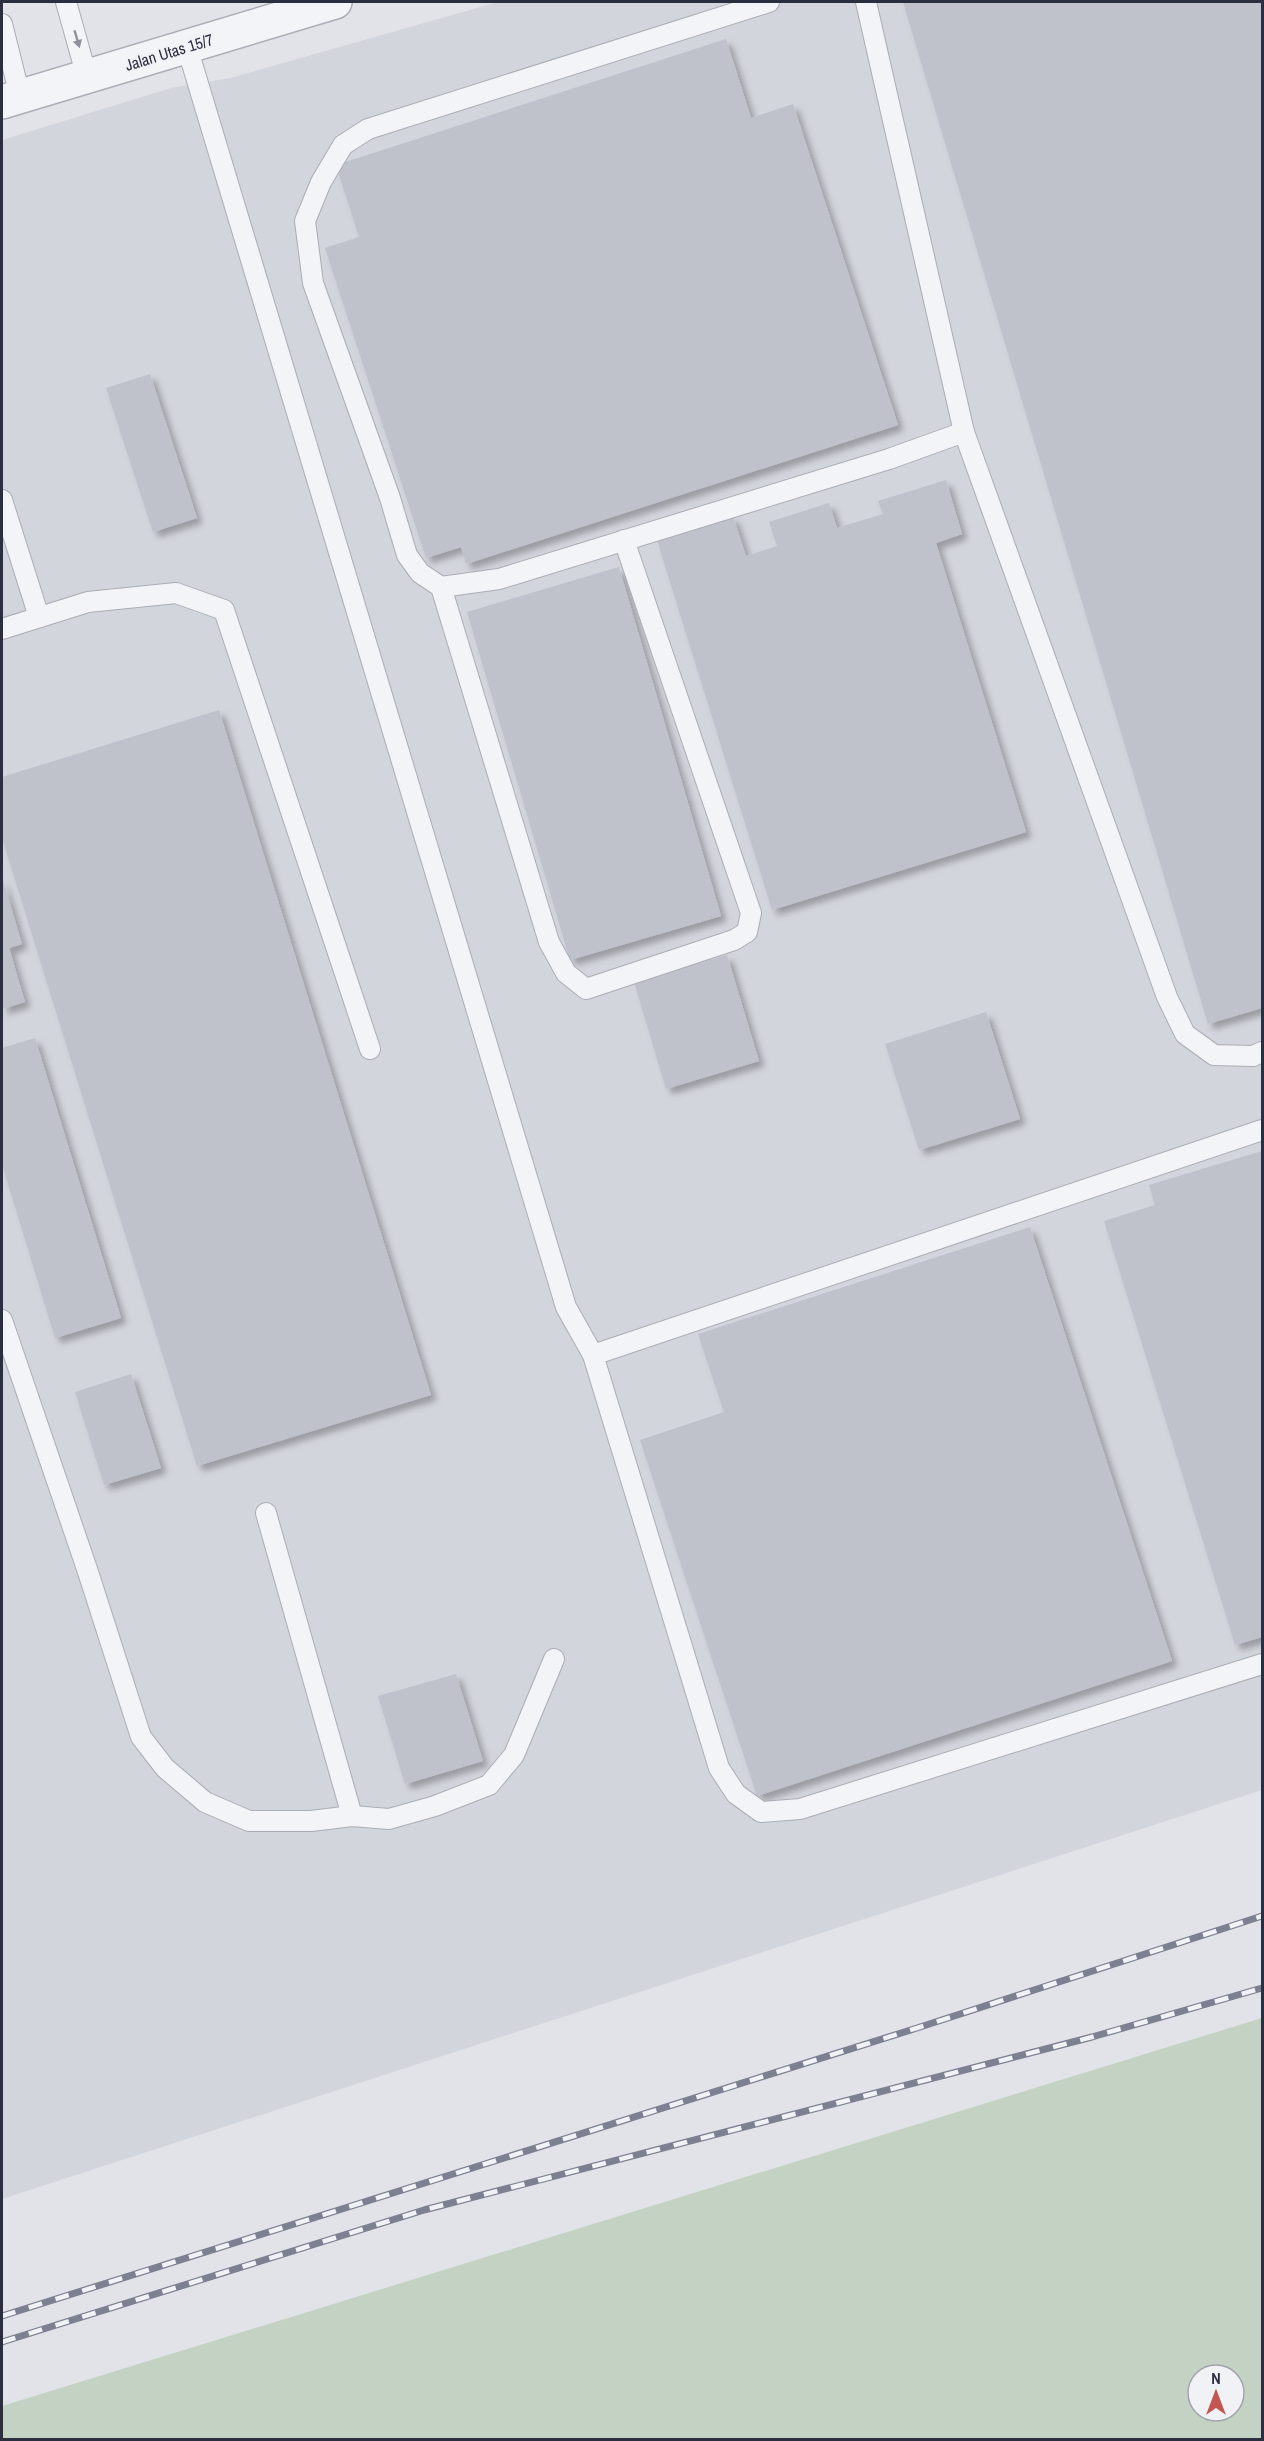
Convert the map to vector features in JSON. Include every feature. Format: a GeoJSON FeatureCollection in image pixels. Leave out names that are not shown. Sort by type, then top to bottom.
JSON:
{"type":"FeatureCollection","features":[{"type":"Feature","properties":{"kind":"street","name":"Jalan Utas 15/7"},"geometry":{"type":"LineString","coordinates":[[11,99],[335,2]]}},
{"type":"Feature","properties":{"kind":"lane"},"geometry":{"type":"LineString","coordinates":[[66,2],[87,76]]}},
{"type":"Feature","properties":{"kind":"lane"},"geometry":{"type":"LineString","coordinates":[[624,540],[751,913],[747,932],[734,940],[586,989],[566,974],[549,942],[441,587],[420,573],[407,555],[390,498],[312,283],[304,221],[321,182],[343,145],[368,129],[769,2]]}},
{"type":"Feature","properties":{"kind":"lane"},"geometry":{"type":"LineString","coordinates":[[867,2],[964,432],[1167,997],[1185,1034],[1214,1055],[1253,1056],[1263,1052]]}},
{"type":"Feature","properties":{"kind":"lane"},"geometry":{"type":"LineString","coordinates":[[2,24],[11,99]]}},
{"type":"Feature","properties":{"kind":"lane"},"geometry":{"type":"LineString","coordinates":[[187,47],[566,1307],[593,1355],[719,1768],[736,1794],[761,1812],[800,1809],[1263,1664]]}},
{"type":"Feature","properties":{"kind":"lane"},"geometry":{"type":"LineString","coordinates":[[441,587],[499,579],[889,459],[964,432]]}},
{"type":"Feature","properties":{"kind":"lane"},"geometry":{"type":"LineString","coordinates":[[2,500],[39,617]]}},
{"type":"Feature","properties":{"kind":"lane"},"geometry":{"type":"LineString","coordinates":[[2,629],[88,602],[176,593],[224,610],[370,1049]]}},
{"type":"Feature","properties":{"kind":"lane"},"geometry":{"type":"LineString","coordinates":[[593,1355],[1263,1130]]}},
{"type":"Feature","properties":{"kind":"lane"},"geometry":{"type":"LineString","coordinates":[[2,1320],[88,1572],[141,1737],[165,1768],[205,1802],[249,1821],[310,1821],[352,1816],[389,1819],[435,1806],[489,1785],[514,1755],[554,1659]]}},
{"type":"Feature","properties":{"kind":"lane"},"geometry":{"type":"LineString","coordinates":[[266,1513],[352,1816]]}},
{"type":"Feature","properties":{"kind":"shaded area"},"geometry":{"type":"Polygon","coordinates":[[[498,2],[1262,2],[1262,1790],[2,2199],[2,140],[171,88],[230,78],[498,2]]]}},
{"type":"Feature","properties":{"kind":"green space"},"geometry":{"type":"Polygon","coordinates":[[[1262,2018],[1262,2439],[2,2439],[2,2406],[1262,2018]]]}},
{"type":"Feature","properties":{"kind":"building"},"geometry":{"type":"Polygon","coordinates":[[[903,2],[1262,2],[1262,1008],[1208,1024],[903,2]]]}},
{"type":"Feature","properties":{"kind":"building"},"geometry":{"type":"Polygon","coordinates":[[[726,39],[751,118],[793,104],[898,425],[466,564],[461,547],[426,558],[325,248],[359,237],[336,165],[726,39]]]}},
{"type":"Feature","properties":{"kind":"building"},"geometry":{"type":"Polygon","coordinates":[[[150,374],[197,518],[153,532],[106,388],[150,374]]]}},
{"type":"Feature","properties":{"kind":"building"},"geometry":{"type":"Polygon","coordinates":[[[946,480],[962,534],[936,543],[1026,832],[772,910],[657,540],[733,516],[746,556],[777,546],[769,522],[829,503],[837,528],[883,514],[878,501],[946,480]]]}},
{"type":"Feature","properties":{"kind":"building"},"geometry":{"type":"Polygon","coordinates":[[[619,567],[721,916],[570,960],[467,612],[619,567]]]}},
{"type":"Feature","properties":{"kind":"building"},"geometry":{"type":"Polygon","coordinates":[[[219,710],[431,1395],[197,1466],[2,838],[2,777],[219,710]]]}},
{"type":"Feature","properties":{"kind":"building"},"geometry":{"type":"Polygon","coordinates":[[[2,877],[22,944],[9,948],[25,1002],[2,1009],[2,877]]]}},
{"type":"Feature","properties":{"kind":"building"},"geometry":{"type":"Polygon","coordinates":[[[727,955],[759,1061],[666,1089],[634,982],[727,955]]]}},
{"type":"Feature","properties":{"kind":"building"},"geometry":{"type":"Polygon","coordinates":[[[986,1012],[1020,1119],[919,1150],[885,1044],[986,1012]]]}},
{"type":"Feature","properties":{"kind":"building"},"geometry":{"type":"Polygon","coordinates":[[[35,1038],[121,1318],[55,1338],[2,1164],[2,1048],[35,1038]]]}},
{"type":"Feature","properties":{"kind":"building"},"geometry":{"type":"Polygon","coordinates":[[[1262,1151],[1262,1637],[1235,1645],[1104,1221],[1155,1205],[1149,1185],[1262,1151]]]}},
{"type":"Feature","properties":{"kind":"building"},"geometry":{"type":"Polygon","coordinates":[[[1030,1227],[1172,1661],[757,1796],[640,1440],[724,1412],[698,1334],[1030,1227]]]}},
{"type":"Feature","properties":{"kind":"building"},"geometry":{"type":"Polygon","coordinates":[[[131,1374],[161,1468],[104,1485],[75,1392],[131,1374]]]}},
{"type":"Feature","properties":{"kind":"building"},"geometry":{"type":"Polygon","coordinates":[[[456,1674],[483,1761],[405,1784],[378,1696],[456,1674]]]}},
{"type":"Feature","properties":{"kind":"railway"},"geometry":{"type":"LineString","coordinates":[[2,2316],[917,2028],[1262,1916]]}},
{"type":"Feature","properties":{"kind":"railway"},"geometry":{"type":"LineString","coordinates":[[2,2342],[424,2210],[1092,2037],[1262,1988]]}}]}
